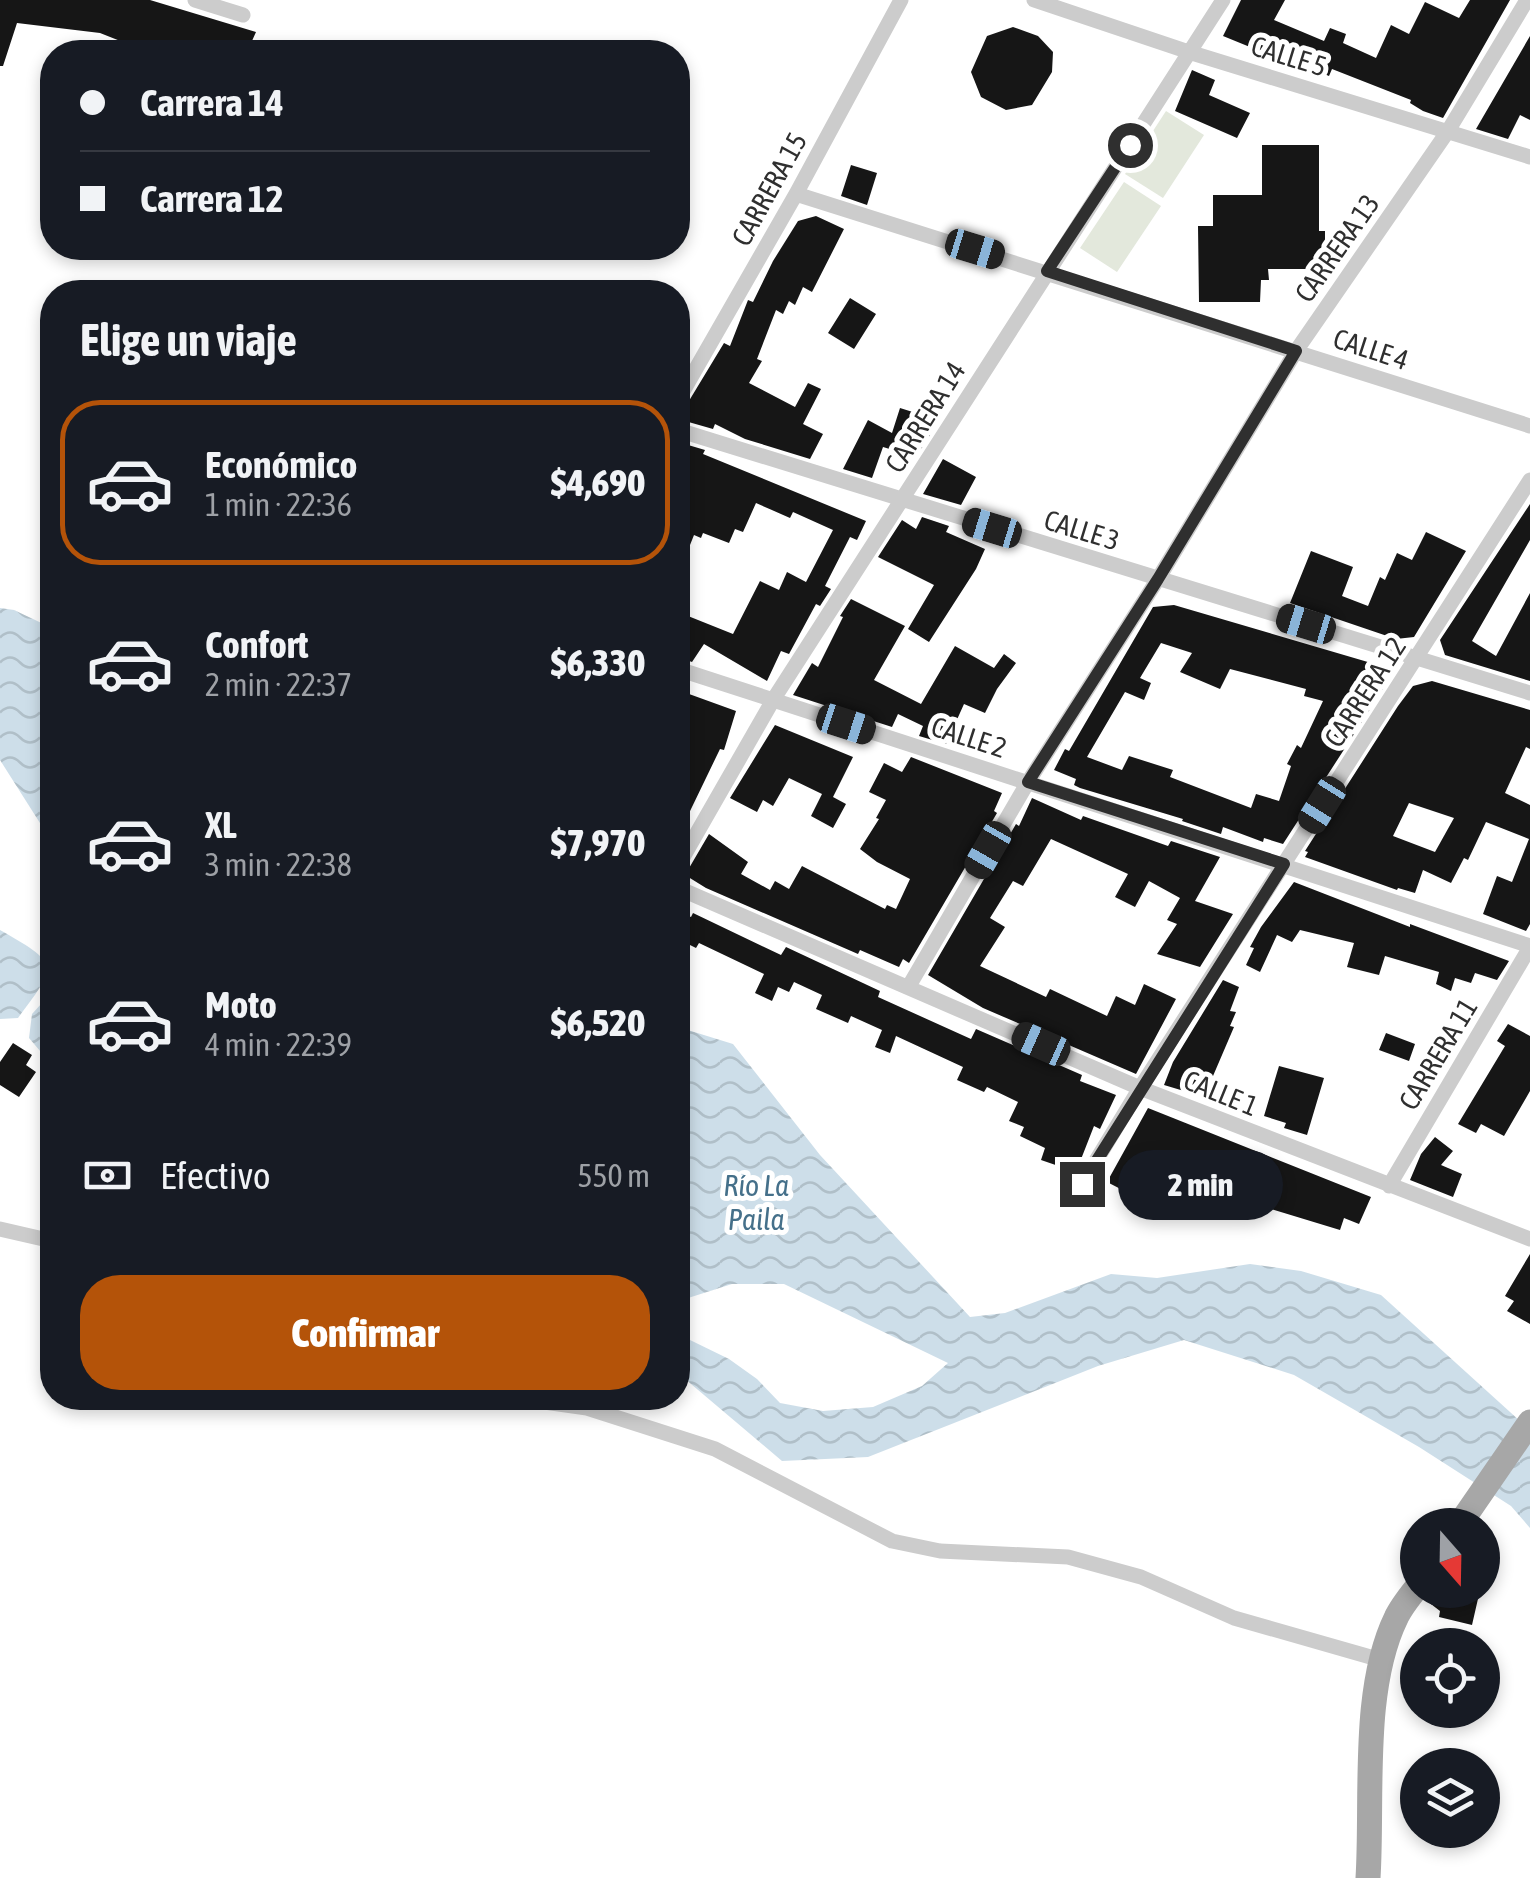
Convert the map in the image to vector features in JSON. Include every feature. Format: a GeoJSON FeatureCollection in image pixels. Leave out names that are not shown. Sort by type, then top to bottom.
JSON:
{"type":"FeatureCollection","features":[{"type":"Feature","properties":{"kind":"main road"},"geometry":{"type":"LineString","coordinates":[[1472,1508],[1530,1422]]}},
{"type":"Feature","properties":{"kind":"main road"},"geometry":{"type":"LineString","coordinates":[[1368,1878],[1368,1778],[1381,1660],[1402,1608]]}},
{"type":"Feature","properties":{"kind":"street"},"geometry":{"type":"LineString","coordinates":[[195,0],[243,15]]}},
{"type":"Feature","properties":{"kind":"street","name":"CARRERA 15"},"geometry":{"type":"LineString","coordinates":[[690,379],[901,0]]}},
{"type":"Feature","properties":{"kind":"street","name":"CALLE 5"},"geometry":{"type":"LineString","coordinates":[[1034,0],[1530,157]]}},
{"type":"Feature","properties":{"kind":"street","name":"CARRERA 14"},"geometry":{"type":"LineString","coordinates":[[690,845],[774,700],[1223,0]]}},
{"type":"Feature","properties":{"kind":"street","name":"CARRERA 13"},"geometry":{"type":"LineString","coordinates":[[909,986],[1028,782],[1158,579],[1296,351],[1448,132],[1527,0]]}},
{"type":"Feature","properties":{"kind":"street","name":"CALLE 4"},"geometry":{"type":"LineString","coordinates":[[796,194],[1530,426]]}},
{"type":"Feature","properties":{"kind":"street","name":"CALLE 3"},"geometry":{"type":"LineString","coordinates":[[690,434],[1530,693]]}},
{"type":"Feature","properties":{"kind":"street","name":"CARRERA 12"},"geometry":{"type":"LineString","coordinates":[[1082,1184],[1530,480]]}},
{"type":"Feature","properties":{"kind":"street","name":"CALLE 2"},"geometry":{"type":"LineString","coordinates":[[690,673],[1530,946]]}},
{"type":"Feature","properties":{"kind":"street","name":"CALLE 1"},"geometry":{"type":"LineString","coordinates":[[690,893],[1140,1088],[1530,1239]]}},
{"type":"Feature","properties":{"kind":"street","name":"CARRERA 11"},"geometry":{"type":"LineString","coordinates":[[1389,1186],[1530,946]]}},
{"type":"Feature","properties":{"kind":"street"},"geometry":{"type":"LineString","coordinates":[[0,1230],[40,1238]]}},
{"type":"Feature","properties":{"kind":"street"},"geometry":{"type":"LineString","coordinates":[[593,1410],[715,1450],[892,1541],[940,1550],[1068,1557],[1141,1577],[1234,1618],[1381,1660]]}},
{"type":"Feature","properties":{"kind":"shaded area"},"geometry":{"type":"Polygon","coordinates":[[[1166,111],[1204,135],[1163,198],[1125,174],[1166,111]]]}},
{"type":"Feature","properties":{"kind":"shaded area"},"geometry":{"type":"Polygon","coordinates":[[[1124,182],[1161,206],[1117,272],[1080,248],[1124,182]]]}},
{"type":"Feature","properties":{"kind":"water"},"geometry":{"type":"Polygon","coordinates":[[[0,608],[40,622],[40,823],[0,760],[0,608]]]}},
{"type":"Feature","properties":{"kind":"water"},"geometry":{"type":"Polygon","coordinates":[[[0,930],[40,956],[40,987],[18,1018],[0,1019],[0,930]]]}},
{"type":"Feature","properties":{"kind":"water"},"geometry":{"type":"Polygon","coordinates":[[[40,1005],[40,1051],[29,1038],[32,1014],[40,1005]]]}},
{"type":"Feature","properties":{"kind":"water","name":"Río La Paila"},"geometry":{"type":"Polygon","coordinates":[[[690,1031],[733,1044],[820,1155],[970,1317],[1005,1313],[1111,1274],[1157,1278],[1250,1264],[1301,1271],[1381,1295],[1530,1430],[1530,1528],[1511,1506],[1294,1375],[1184,1340],[1098,1366],[868,1457],[782,1461],[690,1383],[690,1340],[729,1359],[757,1379],[780,1403],[823,1411],[873,1407],[922,1386],[948,1363],[784,1284],[732,1284],[690,1297],[690,1031]]]}},
{"type":"Feature","properties":{"kind":"building"},"geometry":{"type":"Polygon","coordinates":[[[0,0],[150,0],[256,32],[252,40],[118,40],[100,33],[17,23],[0,66],[0,0]]]}},
{"type":"Feature","properties":{"kind":"building"},"geometry":{"type":"Polygon","coordinates":[[[1241,0],[1285,0],[1274,20],[1324,41],[1330,28],[1346,34],[1343,43],[1376,58],[1391,25],[1409,34],[1425,2],[1459,18],[1470,0],[1510,0],[1443,118],[1423,111],[1411,100],[1332,69],[1329,76],[1312,69],[1311,72],[1223,36],[1241,0]]]}},
{"type":"Feature","properties":{"kind":"building"},"geometry":{"type":"Polygon","coordinates":[[[1013,27],[1038,36],[1053,52],[1052,72],[1032,105],[1006,110],[981,97],[971,72],[987,36],[1013,27]]]}},
{"type":"Feature","properties":{"kind":"building"},"geometry":{"type":"Polygon","coordinates":[[[1530,36],[1530,120],[1520,115],[1508,139],[1476,129],[1530,36]]]}},
{"type":"Feature","properties":{"kind":"building"},"geometry":{"type":"Polygon","coordinates":[[[1192,70],[1215,80],[1209,95],[1250,113],[1237,138],[1175,111],[1192,70]]]}},
{"type":"Feature","properties":{"kind":"building"},"geometry":{"type":"Polygon","coordinates":[[[1262,145],[1319,145],[1319,231],[1325,231],[1325,269],[1268,269],[1269,280],[1261,280],[1260,302],[1199,302],[1198,226],[1213,226],[1213,195],[1262,195],[1262,145]]]}},
{"type":"Feature","properties":{"kind":"building"},"geometry":{"type":"Polygon","coordinates":[[[851,165],[877,173],[867,205],[841,196],[851,165]]]}},
{"type":"Feature","properties":{"kind":"building"},"geometry":{"type":"Polygon","coordinates":[[[816,216],[844,229],[812,292],[803,287],[795,305],[789,301],[783,314],[776,310],[757,359],[762,361],[749,383],[795,407],[808,383],[821,389],[803,424],[823,434],[810,459],[745,439],[715,424],[713,429],[690,422],[690,399],[724,343],[730,346],[748,300],[753,302],[798,221],[816,216]]]}},
{"type":"Feature","properties":{"kind":"building"},"geometry":{"type":"Polygon","coordinates":[[[850,298],[876,314],[854,349],[828,333],[850,298]]]}},
{"type":"Feature","properties":{"kind":"building"},"geometry":{"type":"Polygon","coordinates":[[[900,408],[935,419],[916,457],[883,447],[872,478],[843,469],[868,420],[892,433],[900,408]]]}},
{"type":"Feature","properties":{"kind":"building"},"geometry":{"type":"Polygon","coordinates":[[[690,446],[866,521],[857,540],[850,537],[825,586],[831,589],[820,606],[816,604],[789,654],[781,651],[767,681],[704,644],[690,661],[690,617],[733,634],[760,581],[779,590],[787,572],[806,582],[833,530],[793,512],[790,518],[756,503],[743,532],[735,529],[729,543],[703,533],[701,538],[694,535],[690,545],[690,446]]]}},
{"type":"Feature","properties":{"kind":"building"},"geometry":{"type":"Polygon","coordinates":[[[943,459],[976,477],[961,505],[923,494],[943,459]]]}},
{"type":"Feature","properties":{"kind":"building"},"geometry":{"type":"Polygon","coordinates":[[[1530,504],[1530,540],[1472,641],[1496,656],[1530,593],[1530,681],[1445,655],[1440,640],[1530,504]]]}},
{"type":"Feature","properties":{"kind":"building"},"geometry":{"type":"Polygon","coordinates":[[[922,517],[949,526],[946,532],[985,549],[929,642],[908,629],[934,585],[878,557],[902,520],[916,529],[922,517]]]}},
{"type":"Feature","properties":{"kind":"building"},"geometry":{"type":"Polygon","coordinates":[[[1426,532],[1466,551],[1414,637],[1396,639],[1290,603],[1311,551],[1353,567],[1342,596],[1368,606],[1380,577],[1385,580],[1397,553],[1412,560],[1426,532]]]}},
{"type":"Feature","properties":{"kind":"building"},"geometry":{"type":"Polygon","coordinates":[[[851,599],[905,626],[874,680],[921,704],[955,646],[994,668],[1004,654],[1016,663],[985,713],[964,704],[946,744],[919,736],[923,726],[898,714],[892,727],[793,695],[812,663],[818,667],[851,599]]]}},
{"type":"Feature","properties":{"kind":"building"},"geometry":{"type":"Polygon","coordinates":[[[1174,605],[1378,665],[1387,683],[1283,844],[1264,838],[1263,842],[1223,827],[1221,834],[1080,788],[1074,785],[1076,779],[1054,770],[1153,607],[1174,605]],[[1161,643],[1140,678],[1151,683],[1144,700],[1125,692],[1087,757],[1122,770],[1129,756],[1173,770],[1170,777],[1251,808],[1256,794],[1279,801],[1291,766],[1287,764],[1297,745],[1301,748],[1323,701],[1304,696],[1306,689],[1230,669],[1220,689],[1180,672],[1192,653],[1161,643]]]}},
{"type":"Feature","properties":{"kind":"building"},"geometry":{"type":"Polygon","coordinates":[[[1432,681],[1530,710],[1530,749],[1526,747],[1505,793],[1530,805],[1530,924],[1526,931],[1483,914],[1497,876],[1512,882],[1529,839],[1486,822],[1468,860],[1464,858],[1451,883],[1423,870],[1415,893],[1305,857],[1305,851],[1413,686],[1432,681]],[[1409,803],[1393,836],[1435,852],[1454,818],[1409,803]]]}},
{"type":"Feature","properties":{"kind":"building"},"geometry":{"type":"Polygon","coordinates":[[[690,694],[736,711],[724,750],[720,749],[690,811],[690,694]]]}},
{"type":"Feature","properties":{"kind":"building"},"geometry":{"type":"Polygon","coordinates":[[[775,725],[853,757],[833,797],[846,804],[833,828],[811,816],[822,794],[789,778],[773,806],[763,800],[757,812],[730,798],[775,725]]]}},
{"type":"Feature","properties":{"kind":"building"},"geometry":{"type":"Polygon","coordinates":[[[911,757],[1002,793],[994,811],[997,813],[909,963],[903,959],[899,967],[860,950],[858,954],[690,878],[690,866],[709,834],[748,862],[741,874],[770,890],[775,881],[789,889],[802,866],[885,909],[887,905],[896,909],[910,879],[860,849],[886,800],[869,792],[884,763],[902,772],[911,757]]]}},
{"type":"Feature","properties":{"kind":"building"},"geometry":{"type":"Polygon","coordinates":[[[1032,798],[1081,820],[1083,816],[1168,846],[1171,841],[1220,857],[1195,901],[1233,914],[1200,967],[1157,954],[1177,924],[1167,920],[1180,898],[1149,881],[1135,907],[1115,897],[1128,874],[1051,839],[1023,886],[1013,881],[990,918],[1005,927],[980,966],[1046,997],[1050,989],[1107,1016],[1116,996],[1135,1005],[1144,984],[1176,999],[1136,1074],[983,1008],[928,975],[1032,798]]]}},
{"type":"Feature","properties":{"kind":"building"},"geometry":{"type":"Polygon","coordinates":[[[1294,882],[1509,961],[1497,980],[1475,973],[1471,983],[1455,978],[1451,991],[1436,984],[1439,972],[1385,956],[1379,975],[1347,967],[1354,943],[1300,930],[1292,942],[1277,935],[1260,972],[1246,965],[1254,948],[1250,947],[1294,882]]]}},
{"type":"Feature","properties":{"kind":"building"},"geometry":{"type":"Polygon","coordinates":[[[693,913],[781,955],[786,947],[880,991],[878,997],[971,1039],[976,1029],[1082,1075],[1080,1081],[1116,1095],[1100,1129],[1094,1126],[1076,1172],[1041,1160],[1045,1148],[1020,1136],[1024,1127],[1009,1121],[1018,1102],[987,1087],[984,1092],[957,1080],[963,1067],[896,1036],[890,1053],[875,1047],[882,1030],[851,1016],[848,1023],[816,1009],[822,995],[794,982],[789,992],[778,987],[772,1001],[755,993],[764,974],[699,943],[696,948],[690,945],[693,913]]]}},
{"type":"Feature","properties":{"kind":"building"},"geometry":{"type":"Polygon","coordinates":[[[1223,980],[1239,987],[1230,1011],[1236,1012],[1230,1026],[1234,1027],[1204,1097],[1164,1085],[1173,1062],[1223,980]]]}},
{"type":"Feature","properties":{"kind":"building"},"geometry":{"type":"Polygon","coordinates":[[[1508,1024],[1530,1036],[1530,1091],[1504,1136],[1481,1124],[1476,1133],[1458,1124],[1505,1046],[1497,1041],[1508,1024]]]}},
{"type":"Feature","properties":{"kind":"building"},"geometry":{"type":"Polygon","coordinates":[[[1386,1033],[1415,1044],[1409,1061],[1379,1050],[1386,1033]]]}},
{"type":"Feature","properties":{"kind":"building"},"geometry":{"type":"Polygon","coordinates":[[[13,1043],[32,1055],[26,1065],[36,1072],[19,1097],[0,1085],[0,1062],[13,1043]]]}},
{"type":"Feature","properties":{"kind":"building"},"geometry":{"type":"Polygon","coordinates":[[[1279,1066],[1324,1078],[1307,1135],[1264,1116],[1279,1066]]]}},
{"type":"Feature","properties":{"kind":"building"},"geometry":{"type":"Polygon","coordinates":[[[1148,1108],[1371,1197],[1359,1224],[1344,1218],[1340,1230],[1271,1209],[1275,1199],[1255,1191],[1258,1185],[1227,1172],[1216,1203],[1192,1195],[1196,1184],[1158,1170],[1142,1200],[1107,1182],[1148,1108]]]}},
{"type":"Feature","properties":{"kind":"building"},"geometry":{"type":"Polygon","coordinates":[[[1435,1137],[1453,1151],[1441,1165],[1462,1174],[1453,1197],[1410,1180],[1421,1154],[1435,1137]]]}},
{"type":"Feature","properties":{"kind":"building"},"geometry":{"type":"Polygon","coordinates":[[[1530,1254],[1530,1324],[1507,1311],[1514,1301],[1505,1296],[1530,1254]]]}},
{"type":"Feature","properties":{"kind":"building"},"geometry":{"type":"Polygon","coordinates":[[[1436,1608],[1476,1608],[1472,1625],[1439,1617],[1436,1608]]]}},
{"type":"Feature","properties":{"kind":"route"},"geometry":{"type":"LineString","coordinates":[[1082,1184],[1284,864],[1028,782],[1158,579],[1296,351],[1047,271],[1130,145]]}}]}
